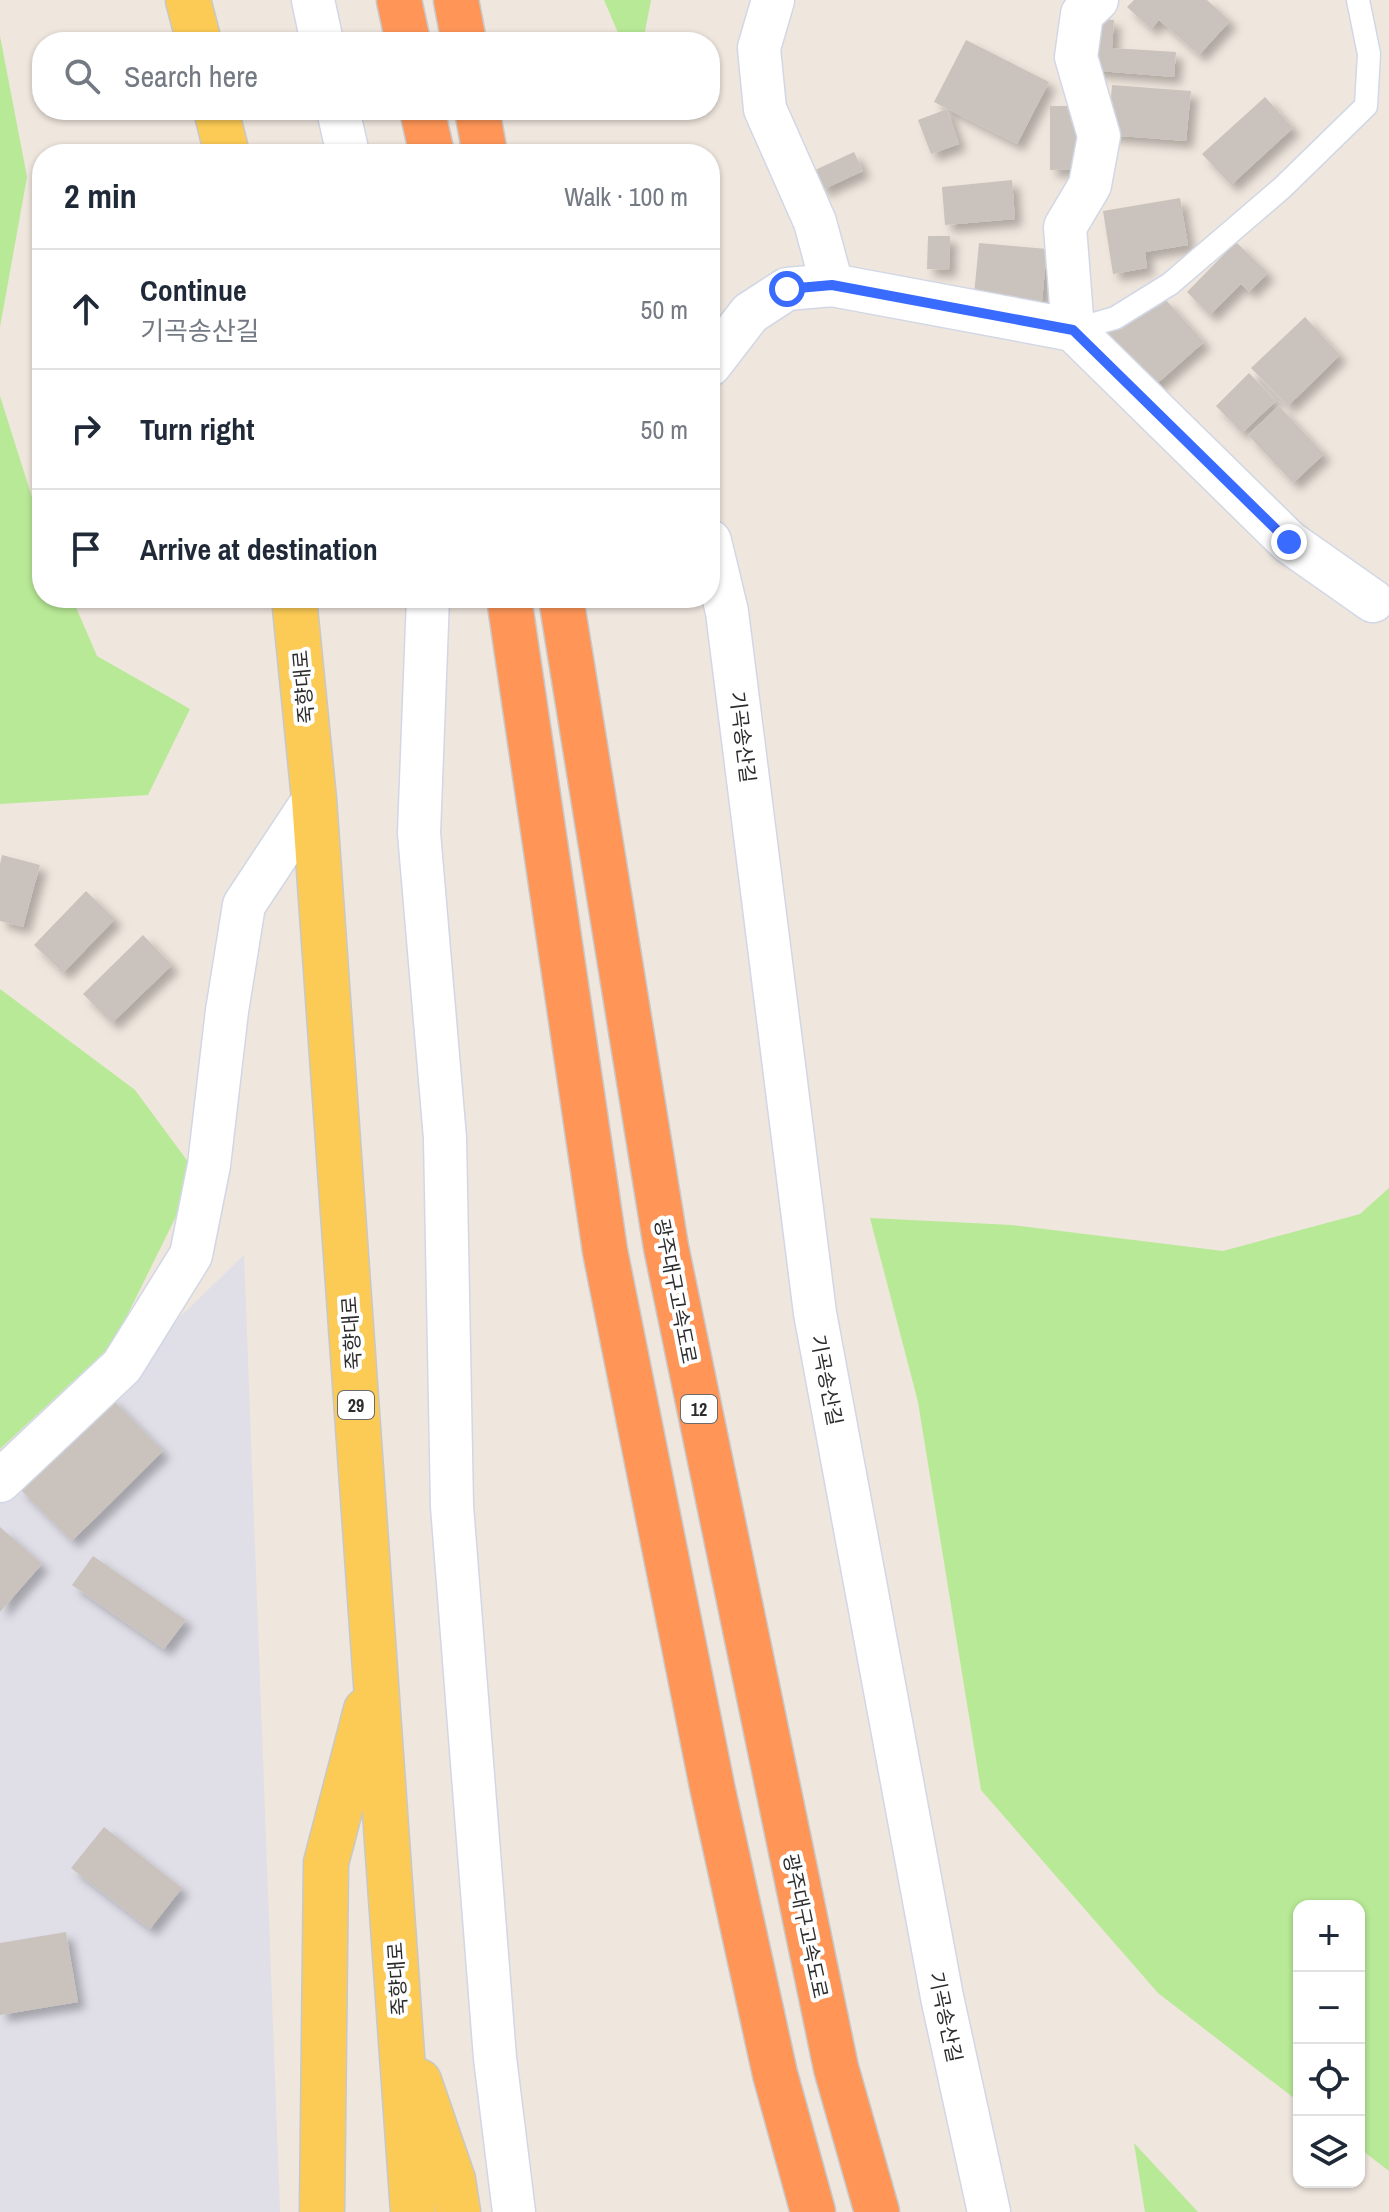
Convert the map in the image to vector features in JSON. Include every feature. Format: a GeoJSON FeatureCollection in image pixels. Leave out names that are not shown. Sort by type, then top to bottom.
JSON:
{"type":"FeatureCollection","features":[{"type":"Feature","properties":{"kind":"highway"},"geometry":{"type":"LineString","coordinates":[[399,0],[406,32]]}},
{"type":"Feature","properties":{"kind":"highway"},"geometry":{"type":"LineString","coordinates":[[456,0],[462,32]]}},
{"type":"Feature","properties":{"kind":"highway"},"geometry":{"type":"LineString","coordinates":[[424,120],[430,144]]}},
{"type":"Feature","properties":{"kind":"highway"},"geometry":{"type":"LineString","coordinates":[[479,120],[483,144]]}},
{"type":"Feature","properties":{"kind":"highway"},"geometry":{"type":"LineString","coordinates":[[510,608],[605,1251],[713,1791],[775,2074],[813,2212]]}},
{"type":"Feature","properties":{"kind":"highway","name":"광주대구고속도로"},"geometry":{"type":"LineString","coordinates":[[563,608],[666,1247],[836,2068],[877,2212]]}},
{"type":"Feature","properties":{"kind":"main road"},"geometry":{"type":"LineString","coordinates":[[188,0],[196,32]]}},
{"type":"Feature","properties":{"kind":"main road"},"geometry":{"type":"LineString","coordinates":[[218,120],[224,144]]}},
{"type":"Feature","properties":{"kind":"main road","name":"죽향대로"},"geometry":{"type":"LineString","coordinates":[[295,608],[314,799],[413,2212]]}},
{"type":"Feature","properties":{"kind":"main road"},"geometry":{"type":"LineString","coordinates":[[322,2212],[326,1863],[375,1676]]}},
{"type":"Feature","properties":{"kind":"main road"},"geometry":{"type":"LineString","coordinates":[[400,2026],[453,2180],[458,2212]]}},
{"type":"Feature","properties":{"kind":"street"},"geometry":{"type":"LineString","coordinates":[[313,0],[320,32]]}},
{"type":"Feature","properties":{"kind":"street"},"geometry":{"type":"LineString","coordinates":[[773,0],[759,48],[765,109],[815,222],[832,285]]}},
{"type":"Feature","properties":{"kind":"street"},"geometry":{"type":"LineString","coordinates":[[1073,330],[1065,227],[1090,185],[1099,136],[1076,57],[1082,14],[1097,0]]}},
{"type":"Feature","properties":{"kind":"street"},"geometry":{"type":"LineString","coordinates":[[340,120],[346,144]]}},
{"type":"Feature","properties":{"kind":"street"},"geometry":{"type":"LineString","coordinates":[[720,352],[750,313],[787,289],[832,285],[1073,330],[1289,542],[1373,601]]}},
{"type":"Feature","properties":{"kind":"street","name":"기곡송산길"},"geometry":{"type":"LineString","coordinates":[[720,583],[727,612],[815,1313],[939,1982],[989,2212]]}},
{"type":"Feature","properties":{"kind":"street"},"geometry":{"type":"LineString","coordinates":[[428,608],[419,833],[445,1138],[452,1506],[495,2058],[514,2212]]}},
{"type":"Feature","properties":{"kind":"street"},"geometry":{"type":"LineString","coordinates":[[0,1481],[122,1366],[191,1255],[209,1165],[227,1011],[244,905],[314,799]]}},
{"type":"Feature","properties":{"kind":"lane"},"geometry":{"type":"LineString","coordinates":[[1073,330],[1115,318],[1170,284],[1282,188],[1366,106],[1369,54],[1358,0]]}},
{"type":"Feature","properties":{"kind":"shaded area"},"geometry":{"type":"Polygon","coordinates":[[[244,1255],[280,2212],[0,2212],[0,1491],[244,1255]]]}},
{"type":"Feature","properties":{"kind":"green space"},"geometry":{"type":"Polygon","coordinates":[[[604,0],[651,0],[645,32],[618,32],[604,0]]]}},
{"type":"Feature","properties":{"kind":"green space"},"geometry":{"type":"Polygon","coordinates":[[[0,36],[27,177],[0,327],[0,36]]]}},
{"type":"Feature","properties":{"kind":"green space"},"geometry":{"type":"Polygon","coordinates":[[[0,396],[32,497],[32,608],[76,608],[97,656],[190,709],[148,795],[0,804],[0,396]]]}},
{"type":"Feature","properties":{"kind":"green space"},"geometry":{"type":"Polygon","coordinates":[[[0,989],[135,1090],[197,1174],[113,1344],[0,1449],[0,989]]]}},
{"type":"Feature","properties":{"kind":"green space"},"geometry":{"type":"Polygon","coordinates":[[[1389,1188],[1389,2171],[1365,2153],[1365,1900],[1293,1900],[1293,2097],[1158,1993],[981,1790],[918,1402],[870,1218],[1012,1225],[1223,1251],[1360,1214],[1389,1188]]]}},
{"type":"Feature","properties":{"kind":"green space"},"geometry":{"type":"Polygon","coordinates":[[[1134,2143],[1198,2212],[1145,2212],[1134,2143]]]}},
{"type":"Feature","properties":{"kind":"building"},"geometry":{"type":"Polygon","coordinates":[[[1134,0],[1207,0],[1230,21],[1199,55],[1159,20],[1151,29],[1127,7],[1134,0]]]}},
{"type":"Feature","properties":{"kind":"building"},"geometry":{"type":"Polygon","coordinates":[[[1092,18],[1114,20],[1112,48],[1176,52],[1174,77],[1087,70],[1092,18]]]}},
{"type":"Feature","properties":{"kind":"building"},"geometry":{"type":"Polygon","coordinates":[[[966,40],[1049,82],[1017,144],[934,102],[966,40]]]}},
{"type":"Feature","properties":{"kind":"building"},"geometry":{"type":"Polygon","coordinates":[[[1112,85],[1191,91],[1186,141],[1108,135],[1112,85]]]}},
{"type":"Feature","properties":{"kind":"building"},"geometry":{"type":"Polygon","coordinates":[[[1265,97],[1293,128],[1231,185],[1202,154],[1265,97]]]}},
{"type":"Feature","properties":{"kind":"building"},"geometry":{"type":"Polygon","coordinates":[[[1050,106],[1079,106],[1079,169],[1050,170],[1050,106]]]}},
{"type":"Feature","properties":{"kind":"building"},"geometry":{"type":"Polygon","coordinates":[[[947,109],[959,144],[931,154],[918,120],[947,109]]]}},
{"type":"Feature","properties":{"kind":"building"},"geometry":{"type":"Polygon","coordinates":[[[854,152],[863,171],[822,190],[813,171],[854,152]]]}},
{"type":"Feature","properties":{"kind":"building"},"geometry":{"type":"Polygon","coordinates":[[[1012,180],[1015,219],[945,225],[942,187],[1012,180]]]}},
{"type":"Feature","properties":{"kind":"building"},"geometry":{"type":"Polygon","coordinates":[[[1180,198],[1188,245],[1145,252],[1147,268],[1113,274],[1103,211],[1180,198]]]}},
{"type":"Feature","properties":{"kind":"building"},"geometry":{"type":"Polygon","coordinates":[[[928,236],[950,236],[949,270],[927,269],[928,236]]]}},
{"type":"Feature","properties":{"kind":"building"},"geometry":{"type":"Polygon","coordinates":[[[1236,242],[1268,273],[1249,292],[1241,284],[1210,315],[1187,292],[1236,242]]]}},
{"type":"Feature","properties":{"kind":"building"},"geometry":{"type":"Polygon","coordinates":[[[979,243],[1047,249],[1042,301],[974,295],[979,243]]]}},
{"type":"Feature","properties":{"kind":"building"},"geometry":{"type":"Polygon","coordinates":[[[1165,299],[1204,342],[1151,389],[1100,335],[1165,299]]]}},
{"type":"Feature","properties":{"kind":"building"},"geometry":{"type":"Polygon","coordinates":[[[1305,317],[1340,355],[1288,406],[1251,368],[1305,317]]]}},
{"type":"Feature","properties":{"kind":"building"},"geometry":{"type":"Polygon","coordinates":[[[1249,373],[1276,401],[1242,433],[1216,406],[1249,373]]]}},
{"type":"Feature","properties":{"kind":"building"},"geometry":{"type":"Polygon","coordinates":[[[1279,406],[1324,454],[1293,483],[1248,435],[1279,406]]]}},
{"type":"Feature","properties":{"kind":"building"},"geometry":{"type":"Polygon","coordinates":[[[2,855],[40,865],[23,927],[0,921],[2,855]]]}},
{"type":"Feature","properties":{"kind":"building"},"geometry":{"type":"Polygon","coordinates":[[[86,891],[115,919],[63,973],[34,945],[86,891]]]}},
{"type":"Feature","properties":{"kind":"building"},"geometry":{"type":"Polygon","coordinates":[[[143,935],[172,965],[112,1023],[83,994],[143,935]]]}},
{"type":"Feature","properties":{"kind":"building"},"geometry":{"type":"Polygon","coordinates":[[[110,1397],[163,1451],[72,1541],[19,1488],[110,1397]]]}},
{"type":"Feature","properties":{"kind":"building"},"geometry":{"type":"Polygon","coordinates":[[[0,1527],[42,1564],[0,1612],[0,1527]]]}},
{"type":"Feature","properties":{"kind":"building"},"geometry":{"type":"Polygon","coordinates":[[[93,1556],[186,1620],[164,1649],[72,1585],[93,1556]]]}},
{"type":"Feature","properties":{"kind":"building"},"geometry":{"type":"Polygon","coordinates":[[[104,1827],[182,1888],[150,1929],[71,1868],[104,1827]]]}},
{"type":"Feature","properties":{"kind":"building"},"geometry":{"type":"Polygon","coordinates":[[[66,1932],[78,2002],[0,2015],[0,1943],[66,1932]]]}},
{"type":"Feature","properties":{"kind":"route"},"geometry":{"type":"LineString","coordinates":[[787,289],[832,285],[1073,330],[1289,542]]}}]}
